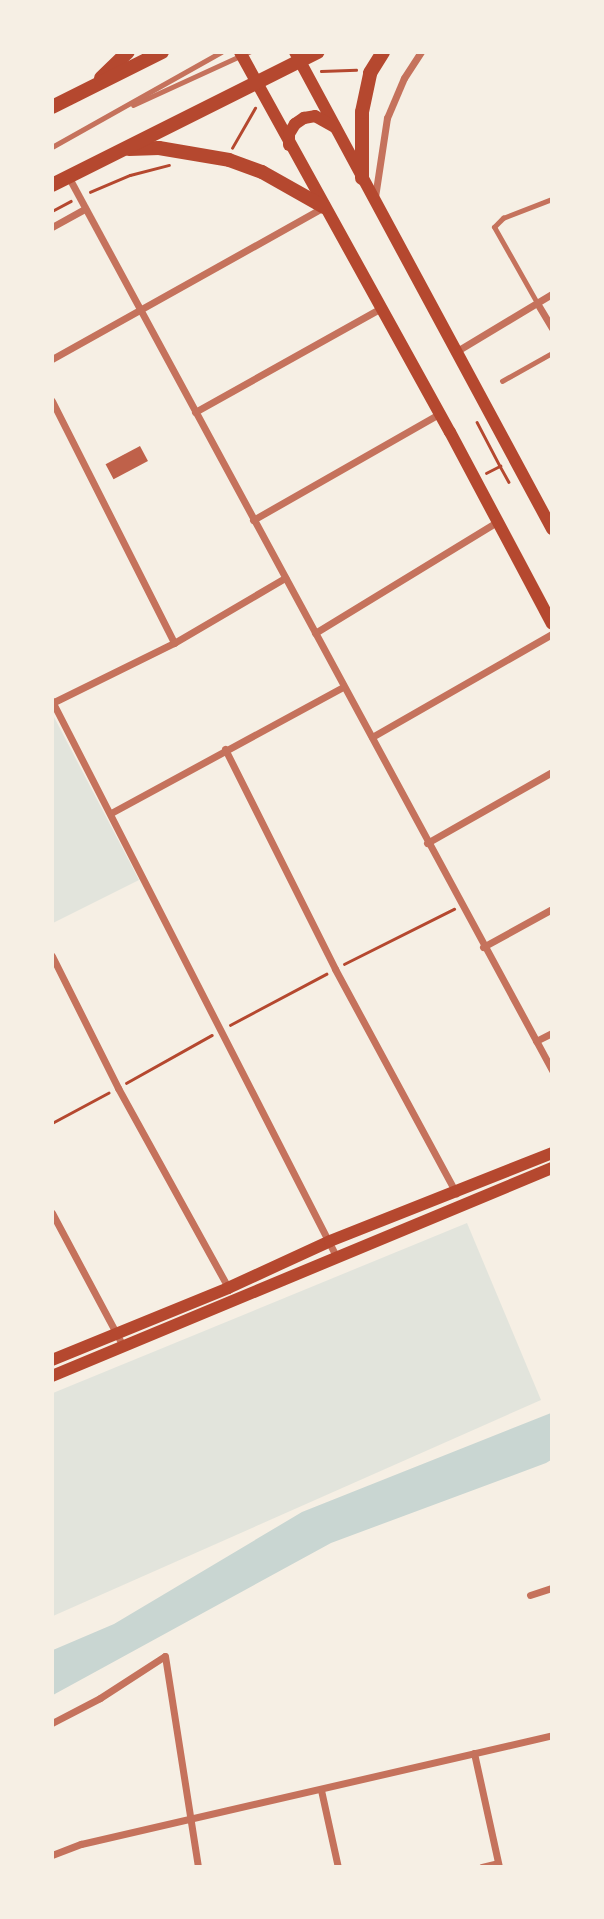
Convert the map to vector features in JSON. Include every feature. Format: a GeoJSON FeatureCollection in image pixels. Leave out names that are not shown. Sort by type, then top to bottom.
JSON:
{"type":"FeatureCollection","features":[{"type":"Feature","properties":{"kind":"main road"},"geometry":{"type":"LineString","coordinates":[[91,88],[128,52]]}},
{"type":"Feature","properties":{"kind":"main road"},"geometry":{"type":"LineString","coordinates":[[52,107],[162,52]]}},
{"type":"Feature","properties":{"kind":"main road"},"geometry":{"type":"LineString","coordinates":[[52,185],[255,82],[297,57],[318,52]]}},
{"type":"Feature","properties":{"kind":"main road"},"geometry":{"type":"LineString","coordinates":[[362,178],[360,131],[370,73],[383,52]]}},
{"type":"Feature","properties":{"kind":"main road"},"geometry":{"type":"LineString","coordinates":[[244,54],[255,82],[439,414],[551,624]]}},
{"type":"Feature","properties":{"kind":"main road"},"geometry":{"type":"LineString","coordinates":[[297,57],[551,529]]}},
{"type":"Feature","properties":{"kind":"main road"},"geometry":{"type":"LineString","coordinates":[[289,145],[289,134],[295,124],[304,118],[315,116],[335,127]]}},
{"type":"Feature","properties":{"kind":"main road"},"geometry":{"type":"LineString","coordinates":[[124,149],[159,148],[229,160],[294,188],[324,207]]}},
{"type":"Feature","properties":{"kind":"main road"},"geometry":{"type":"LineString","coordinates":[[52,1376],[123,1346],[231,1294],[330,1241],[551,1153]]}},
{"type":"Feature","properties":{"kind":"main road"},"geometry":{"type":"LineString","coordinates":[[52,1360],[116,1333],[336,1256],[551,1168]]}},
{"type":"Feature","properties":{"kind":"street"},"geometry":{"type":"LineString","coordinates":[[375,201],[387,118],[404,78],[421,52]]}},
{"type":"Feature","properties":{"kind":"street"},"geometry":{"type":"LineString","coordinates":[[68,176],[551,1070]]}},
{"type":"Feature","properties":{"kind":"street"},"geometry":{"type":"LineString","coordinates":[[52,359],[324,207]]}},
{"type":"Feature","properties":{"kind":"street"},"geometry":{"type":"LineString","coordinates":[[52,227],[85,209]]}},
{"type":"Feature","properties":{"kind":"street"},"geometry":{"type":"LineString","coordinates":[[457,351],[551,294]]}},
{"type":"Feature","properties":{"kind":"street"},"geometry":{"type":"LineString","coordinates":[[537,303],[551,328]]}},
{"type":"Feature","properties":{"kind":"street"},"geometry":{"type":"LineString","coordinates":[[195,412],[381,308]]}},
{"type":"Feature","properties":{"kind":"street"},"geometry":{"type":"LineString","coordinates":[[52,401],[174,643]]}},
{"type":"Feature","properties":{"kind":"street"},"geometry":{"type":"LineString","coordinates":[[253,520],[439,414]]}},
{"type":"Feature","properties":{"kind":"street"},"geometry":{"type":"LineString","coordinates":[[315,633],[497,522]]}},
{"type":"Feature","properties":{"kind":"street"},"geometry":{"type":"LineString","coordinates":[[285,578],[174,643],[53,702],[336,1256]]}},
{"type":"Feature","properties":{"kind":"street"},"geometry":{"type":"LineString","coordinates":[[372,737],[551,634]]}},
{"type":"Feature","properties":{"kind":"street"},"geometry":{"type":"LineString","coordinates":[[111,813],[343,687]]}},
{"type":"Feature","properties":{"kind":"street"},"geometry":{"type":"LineString","coordinates":[[225,750],[335,969],[462,1203]]}},
{"type":"Feature","properties":{"kind":"street"},"geometry":{"type":"LineString","coordinates":[[427,843],[551,772]]}},
{"type":"Feature","properties":{"kind":"street"},"geometry":{"type":"LineString","coordinates":[[483,947],[551,909]]}},
{"type":"Feature","properties":{"kind":"street"},"geometry":{"type":"LineString","coordinates":[[52,956],[118,1088],[231,1294]]}},
{"type":"Feature","properties":{"kind":"street"},"geometry":{"type":"LineString","coordinates":[[536,1041],[551,1033]]}},
{"type":"Feature","properties":{"kind":"street"},"geometry":{"type":"LineString","coordinates":[[52,1213],[123,1346]]}},
{"type":"Feature","properties":{"kind":"street"},"geometry":{"type":"LineString","coordinates":[[530,1595],[551,1588]]}},
{"type":"Feature","properties":{"kind":"street"},"geometry":{"type":"LineString","coordinates":[[52,1723],[100,1698],[165,1656],[198,1867]]}},
{"type":"Feature","properties":{"kind":"street"},"geometry":{"type":"LineString","coordinates":[[52,1855],[81,1844],[551,1735]]}},
{"type":"Feature","properties":{"kind":"street"},"geometry":{"type":"LineString","coordinates":[[474,1753],[499,1865],[482,1867]]}},
{"type":"Feature","properties":{"kind":"street"},"geometry":{"type":"LineString","coordinates":[[321,1790],[338,1867]]}},
{"type":"Feature","properties":{"kind":"lane"},"geometry":{"type":"LineString","coordinates":[[52,147],[221,52]]}},
{"type":"Feature","properties":{"kind":"lane"},"geometry":{"type":"LineString","coordinates":[[107,117],[244,54]]}},
{"type":"Feature","properties":{"kind":"lane"},"geometry":{"type":"LineString","coordinates":[[537,303],[494,227],[503,218],[551,199]]}},
{"type":"Feature","properties":{"kind":"lane"},"geometry":{"type":"LineString","coordinates":[[502,381],[551,353]]}},
{"type":"Feature","properties":{"kind":"path"},"geometry":{"type":"LineString","coordinates":[[306,75],[342,69],[370,73]]}},
{"type":"Feature","properties":{"kind":"path"},"geometry":{"type":"LineString","coordinates":[[229,160],[249,116],[265,98]]}},
{"type":"Feature","properties":{"kind":"path"},"geometry":{"type":"LineString","coordinates":[[52,211],[130,175],[170,165]]}},
{"type":"Feature","properties":{"kind":"path"},"geometry":{"type":"LineString","coordinates":[[476,419],[509,482]]}},
{"type":"Feature","properties":{"kind":"path"},"geometry":{"type":"LineString","coordinates":[[483,475],[500,466]]}},
{"type":"Feature","properties":{"kind":"path"},"geometry":{"type":"LineString","coordinates":[[52,1123],[335,969],[462,906]]}},
{"type":"Feature","properties":{"kind":"shaded area"},"geometry":{"type":"Polygon","coordinates":[[[54,717],[139,880],[53,923],[52,718],[54,717]]]}},
{"type":"Feature","properties":{"kind":"shaded area"},"geometry":{"type":"Polygon","coordinates":[[[467,1223],[541,1400],[53,1616],[53,1393],[467,1223]]]}},
{"type":"Feature","properties":{"kind":"shaded area"},"geometry":{"type":"Polygon","coordinates":[[[551,1413],[551,1460],[546,1463],[331,1543],[53,1695],[53,1650],[114,1624],[302,1512],[551,1413]]]}},
{"type":"Feature","properties":{"kind":"building"},"geometry":{"type":"Polygon","coordinates":[[[140,446],[148,461],[114,479],[106,464],[140,446]]]}}]}
